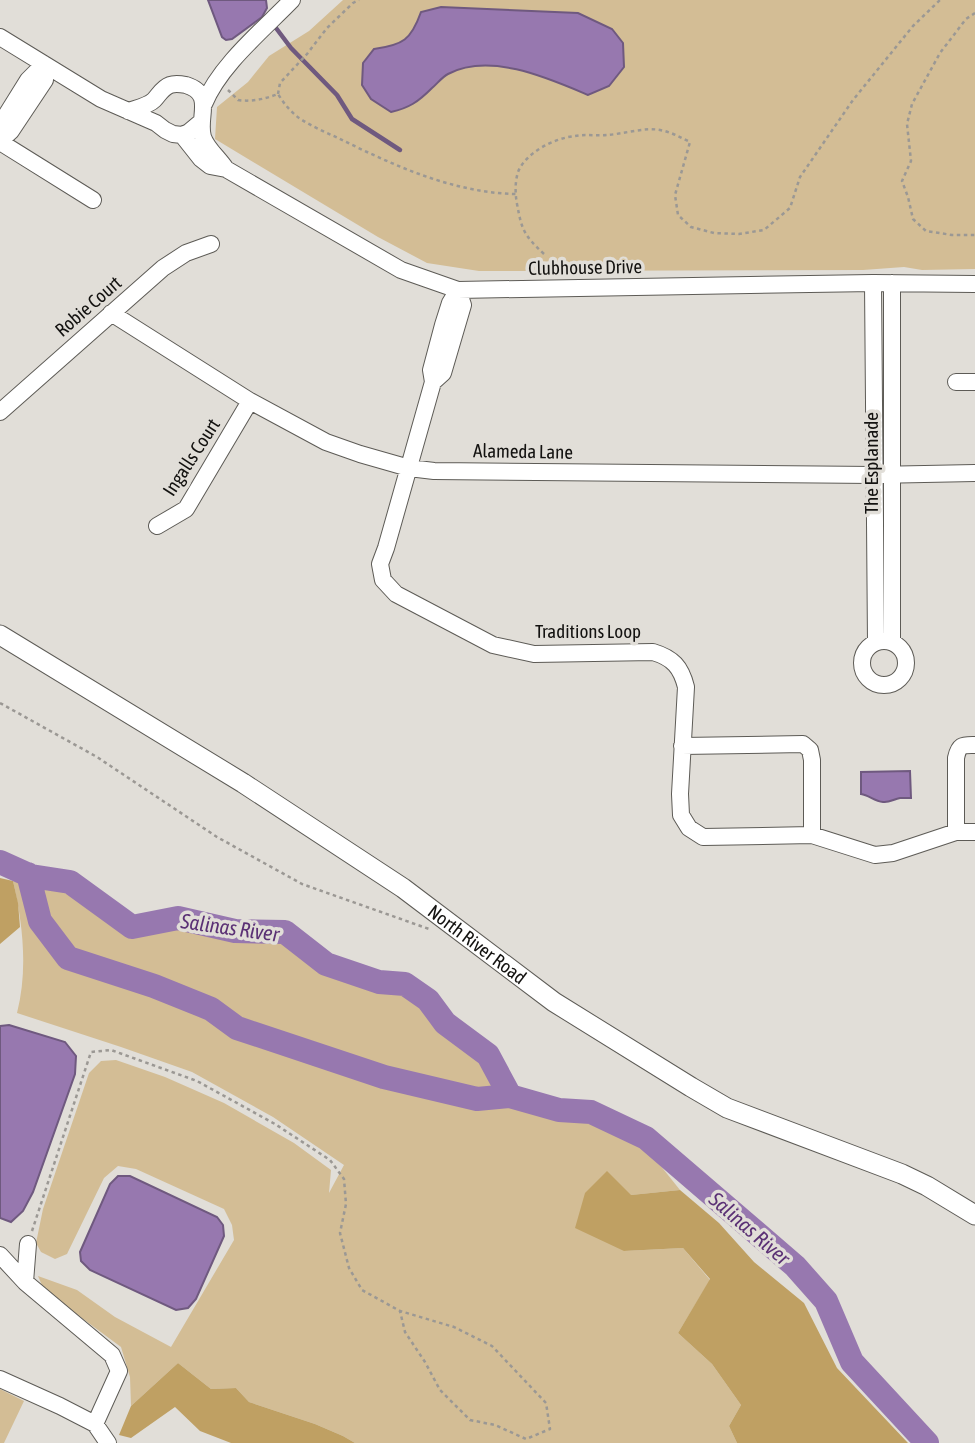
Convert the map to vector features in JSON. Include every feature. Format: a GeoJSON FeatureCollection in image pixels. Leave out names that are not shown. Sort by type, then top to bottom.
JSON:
{"type":"FeatureCollection","features":[{"type":"Feature","properties":{"kind":"main road","name":"North River Road"},"geometry":{"type":"LineString","coordinates":[[0,635],[243,783],[403,888],[554,1002],[691,1087],[727,1108],[902,1174],[975,1215]]}},
{"type":"Feature","properties":{"kind":"street"},"geometry":{"type":"LineString","coordinates":[[182,135],[196,128],[201,122],[209,92],[229,64],[292,0]]}},
{"type":"Feature","properties":{"kind":"street","name":"Clubhouse Drive"},"geometry":{"type":"LineString","coordinates":[[0,37],[101,99],[156,123],[165,130],[182,135],[210,166],[226,169],[401,271],[458,290],[975,284]]}},
{"type":"Feature","properties":{"kind":"street"},"geometry":{"type":"LineString","coordinates":[[0,125],[28,80],[44,64]]}},
{"type":"Feature","properties":{"kind":"street"},"geometry":{"type":"LineString","coordinates":[[44,64],[45,80],[0,142],[93,200]]}},
{"type":"Feature","properties":{"kind":"street"},"geometry":{"type":"LineString","coordinates":[[156,123],[153,102],[159,93],[168,86],[197,82],[229,64]]}},
{"type":"Feature","properties":{"kind":"street"},"geometry":{"type":"LineString","coordinates":[[182,84],[200,93],[204,103]]}},
{"type":"Feature","properties":{"kind":"street"},"geometry":{"type":"LineString","coordinates":[[128,111],[153,102]]}},
{"type":"Feature","properties":{"kind":"street","name":"Clubhouse Drive"},"geometry":{"type":"LineString","coordinates":[[201,122],[205,142],[226,169]]}},
{"type":"Feature","properties":{"kind":"street","name":"Robie Court"},"geometry":{"type":"LineString","coordinates":[[0,412],[163,268],[186,253],[211,244]]}},
{"type":"Feature","properties":{"kind":"street","name":"The Esplanade"},"geometry":{"type":"LineString","coordinates":[[873,284],[874,475],[884,642],[891,474],[892,284]]}},
{"type":"Feature","properties":{"kind":"street","name":"Traditions Loop"},"geometry":{"type":"LineString","coordinates":[[458,290],[463,305],[443,373],[433,382],[380,564],[383,580],[396,594],[493,645],[534,654],[653,652],[664,655],[673,662],[682,672],[686,687],[681,815],[689,828],[703,837],[812,835],[875,855],[894,853],[956,832],[975,832]]}},
{"type":"Feature","properties":{"kind":"street","name":"Alameda Lane"},"geometry":{"type":"LineString","coordinates":[[111,313],[250,401],[326,442],[409,468],[434,471],[874,475],[975,473]]}},
{"type":"Feature","properties":{"kind":"street"},"geometry":{"type":"LineString","coordinates":[[873,337],[892,337]]}},
{"type":"Feature","properties":{"kind":"street"},"geometry":{"type":"LineString","coordinates":[[956,382],[975,382]]}},
{"type":"Feature","properties":{"kind":"street","name":"Ingalls Court"},"geometry":{"type":"LineString","coordinates":[[157,526],[186,509],[250,401]]}},
{"type":"Feature","properties":{"kind":"street"},"geometry":{"type":"LineString","coordinates":[[682,746],[803,744],[810,750],[812,760],[812,835]]}},
{"type":"Feature","properties":{"kind":"street"},"geometry":{"type":"LineString","coordinates":[[956,832],[957,750],[963,745],[975,745]]}},
{"type":"Feature","properties":{"kind":"street"},"geometry":{"type":"LineString","coordinates":[[25,1282],[28,1244]]}},
{"type":"Feature","properties":{"kind":"street"},"geometry":{"type":"LineString","coordinates":[[0,1255],[25,1282],[112,1355],[119,1371],[95,1424]]}},
{"type":"Feature","properties":{"kind":"street"},"geometry":{"type":"LineString","coordinates":[[0,1379],[95,1424],[108,1443]]}},
{"type":"Feature","properties":{"kind":"path"},"geometry":{"type":"LineString","coordinates":[[359,0],[316,40],[280,83],[278,94],[285,105],[300,119],[387,161],[448,183],[492,194],[516,194]]}},
{"type":"Feature","properties":{"kind":"path"},"geometry":{"type":"LineString","coordinates":[[544,254],[523,230],[516,194],[519,170],[532,155],[548,143],[574,136],[657,129],[675,134],[690,142],[675,195],[678,215],[691,227],[714,233],[739,234],[764,230],[790,208],[800,177],[853,100],[913,26],[940,0]]}},
{"type":"Feature","properties":{"kind":"path"},"geometry":{"type":"LineString","coordinates":[[975,13],[966,19],[940,53],[912,104],[907,124],[911,161],[902,181],[913,219],[926,231],[975,235]]}},
{"type":"Feature","properties":{"kind":"path"},"geometry":{"type":"LineString","coordinates":[[226,88],[238,100],[264,99],[278,94]]}},
{"type":"Feature","properties":{"kind":"path"},"geometry":{"type":"LineString","coordinates":[[0,703],[97,757],[217,836],[302,884],[431,930]]}},
{"type":"Feature","properties":{"kind":"path"},"geometry":{"type":"LineString","coordinates":[[28,1244],[91,1052],[111,1051],[197,1081],[275,1124],[330,1160],[344,1179],[346,1204],[340,1233],[349,1268],[362,1290],[400,1311],[454,1327],[492,1346],[546,1403],[550,1429],[526,1439],[495,1425],[470,1420],[440,1390],[405,1332],[400,1311]]}},
{"type":"Feature","properties":{"kind":"shaded area"},"geometry":{"type":"Polygon","coordinates":[[[208,0],[266,0],[267,8],[262,17],[232,39],[226,40],[222,37],[208,0]]]}},
{"type":"Feature","properties":{"kind":"shaded area"},"geometry":{"type":"Polygon","coordinates":[[[343,0],[975,0],[975,269],[922,270],[904,267],[863,270],[479,271],[427,263],[378,237],[215,139],[217,107],[248,82],[269,56],[309,31],[343,0]]]}},
{"type":"Feature","properties":{"kind":"shaded area"},"geometry":{"type":"Polygon","coordinates":[[[441,7],[578,13],[612,29],[623,43],[624,67],[609,86],[588,95],[519,70],[500,66],[464,68],[446,75],[413,104],[391,112],[371,99],[362,85],[363,63],[374,49],[405,40],[414,29],[421,12],[441,7]]]}},
{"type":"Feature","properties":{"kind":"shaded area"},"geometry":{"type":"Polygon","coordinates":[[[910,771],[911,798],[883,802],[861,794],[861,772],[910,771]]]}},
{"type":"Feature","properties":{"kind":"shaded area"},"geometry":{"type":"Polygon","coordinates":[[[0,878],[13,881],[20,927],[0,944],[0,878]]]}},
{"type":"Feature","properties":{"kind":"shaded area"},"geometry":{"type":"Polygon","coordinates":[[[13,881],[69,889],[134,933],[177,926],[241,939],[285,940],[334,973],[377,987],[399,989],[420,1002],[445,1031],[469,1048],[490,1072],[502,1100],[533,1110],[591,1121],[644,1145],[680,1190],[631,1195],[624,1251],[683,1248],[710,1280],[678,1333],[712,1364],[741,1405],[729,1426],[737,1443],[355,1443],[315,1424],[249,1402],[236,1388],[211,1389],[178,1363],[131,1406],[130,1377],[121,1347],[44,1290],[38,1276],[77,1290],[115,1317],[171,1347],[234,1240],[232,1225],[224,1209],[136,1169],[118,1166],[104,1178],[67,1254],[55,1259],[41,1252],[36,1243],[43,1209],[89,1073],[101,1061],[116,1060],[165,1077],[224,1103],[294,1143],[331,1170],[329,1193],[344,1165],[273,1117],[192,1072],[17,1013],[23,947],[13,881]]]}},
{"type":"Feature","properties":{"kind":"shaded area"},"geometry":{"type":"Polygon","coordinates":[[[9,1025],[65,1042],[76,1056],[75,1074],[33,1192],[23,1211],[11,1222],[0,1218],[0,1026],[9,1025]]]}},
{"type":"Feature","properties":{"kind":"shaded area"},"geometry":{"type":"Polygon","coordinates":[[[607,1171],[631,1195],[680,1190],[719,1223],[754,1262],[804,1303],[837,1368],[908,1443],[737,1443],[729,1426],[741,1405],[712,1364],[678,1333],[710,1279],[683,1248],[624,1251],[575,1228],[585,1193],[607,1171]]]}},
{"type":"Feature","properties":{"kind":"shaded area"},"geometry":{"type":"Polygon","coordinates":[[[118,1176],[130,1176],[217,1217],[223,1225],[224,1236],[196,1299],[188,1308],[176,1310],[90,1270],[81,1261],[80,1252],[110,1184],[118,1176]]]}},
{"type":"Feature","properties":{"kind":"shaded area"},"geometry":{"type":"Polygon","coordinates":[[[178,1363],[211,1389],[236,1388],[249,1402],[315,1424],[355,1443],[231,1443],[200,1431],[175,1407],[131,1438],[119,1435],[131,1406],[178,1363]]]}},
{"type":"Feature","properties":{"kind":"shaded area"},"geometry":{"type":"Polygon","coordinates":[[[0,1389],[24,1401],[4,1443],[0,1443],[0,1389]]]}},
{"type":"Feature","properties":{"kind":"waterway"},"geometry":{"type":"LineString","coordinates":[[273,24],[291,48],[337,95],[352,119],[400,150]]}},
{"type":"Feature","properties":{"kind":"waterway","name":"Salinas River"},"geometry":{"type":"LineString","coordinates":[[0,862],[31,876],[70,882],[132,927],[178,918],[235,931],[285,932],[326,964],[379,982],[405,984],[428,1000],[445,1023],[488,1055],[510,1096],[559,1110],[591,1112],[646,1138],[795,1266],[826,1301],[852,1362],[927,1443]]}},
{"type":"Feature","properties":{"kind":"waterway","name":"Salinas River"},"geometry":{"type":"LineString","coordinates":[[28,874],[40,921],[68,958],[154,986],[211,1009],[237,1028],[384,1077],[477,1099],[510,1096]]}}]}
